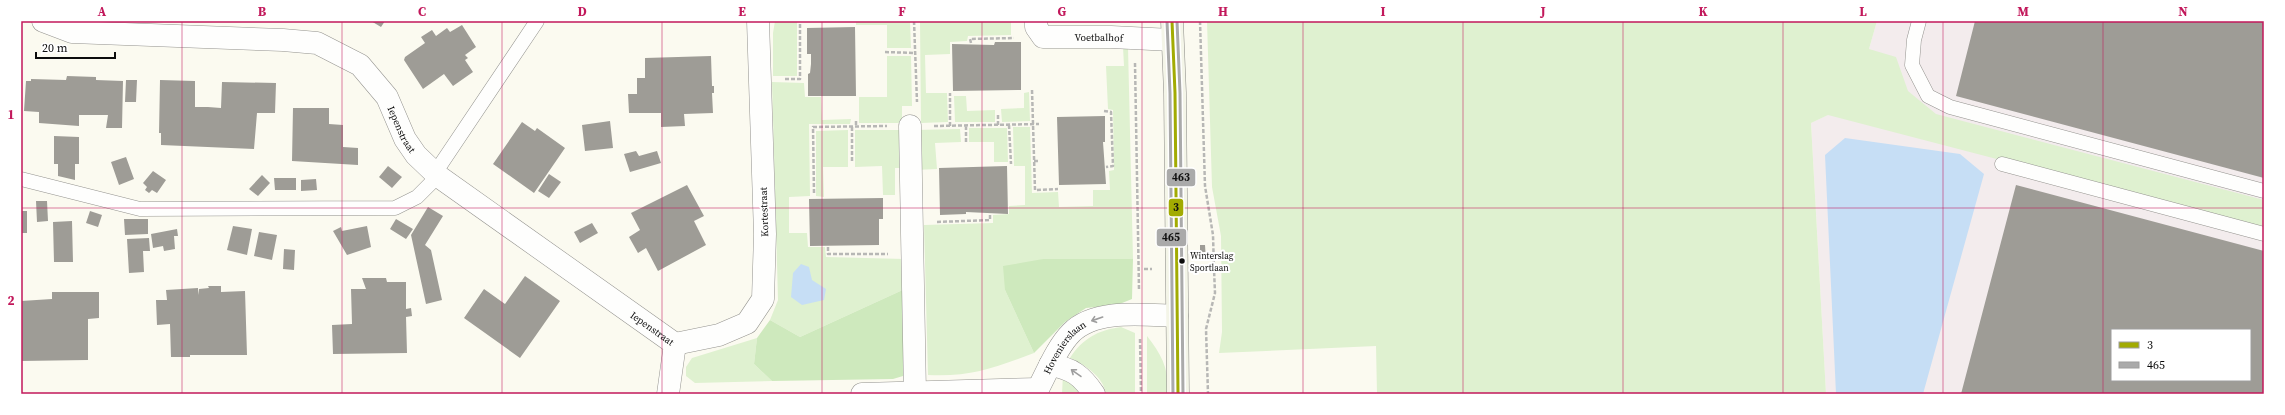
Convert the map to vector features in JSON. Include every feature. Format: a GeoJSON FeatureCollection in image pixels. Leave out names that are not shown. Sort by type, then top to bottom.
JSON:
{"type":"FeatureCollection","features":[{"type":"Feature","properties":{"kind":"street","name":"Iepenstraat"},"geometry":{"type":"LineString","coordinates":[[43,21],[72,32],[284,40],[318,43],[360,65],[387,97],[405,139],[416,155],[437,174],[675,344],[668,394]]}},
{"type":"Feature","properties":{"kind":"street","name":"Kortestraat"},"geometry":{"type":"LineString","coordinates":[[675,344],[719,335],[747,323],[763,298],[765,234],[758,21]]}},
{"type":"Feature","properties":{"kind":"street","name":"Voetbalhof"},"geometry":{"type":"LineString","coordinates":[[1036,21],[1036,27],[1043,37],[1111,37],[1134,39],[1172,30]]}},
{"type":"Feature","properties":{"kind":"street"},"geometry":{"type":"LineString","coordinates":[[1172,30],[1175,94],[1178,394]]}},
{"type":"Feature","properties":{"kind":"street"},"geometry":{"type":"LineString","coordinates":[[910,126],[915,393]]}},
{"type":"Feature","properties":{"kind":"street","name":"Hovenierslaan"},"geometry":{"type":"LineString","coordinates":[[862,394],[1039,392],[1050,365],[1071,333],[1098,317],[1140,315],[1177,316]]}},
{"type":"Feature","properties":{"kind":"street"},"geometry":{"type":"LineString","coordinates":[[1050,365],[1075,370],[1085,379],[1094,394]]}},
{"type":"Feature","properties":{"kind":"lane"},"geometry":{"type":"LineString","coordinates":[[21,179],[140,209],[395,208],[417,197],[437,174],[538,21]]}},
{"type":"Feature","properties":{"kind":"lane"},"geometry":{"type":"LineString","coordinates":[[1919,21],[1914,40],[1912,65],[1928,96],[1950,106],[2264,191]]}},
{"type":"Feature","properties":{"kind":"lane"},"geometry":{"type":"LineString","coordinates":[[2002,164],[2264,234]]}},
{"type":"Feature","properties":{"kind":"path"},"geometry":{"type":"LineString","coordinates":[[780,79],[800,79],[800,21]]}},
{"type":"Feature","properties":{"kind":"path"},"geometry":{"type":"LineString","coordinates":[[910,126],[911,110],[918,110],[914,21]]}},
{"type":"Feature","properties":{"kind":"path"},"geometry":{"type":"LineString","coordinates":[[1200,21],[1205,186],[1213,235],[1215,293],[1206,329],[1208,394]]}},
{"type":"Feature","properties":{"kind":"path"},"geometry":{"type":"LineString","coordinates":[[971,43],[970,39],[1017,38]]}},
{"type":"Feature","properties":{"kind":"path"},"geometry":{"type":"LineString","coordinates":[[1134,39],[1141,394]]}},
{"type":"Feature","properties":{"kind":"path"},"geometry":{"type":"LineString","coordinates":[[885,52],[916,53]]}},
{"type":"Feature","properties":{"kind":"path"},"geometry":{"type":"LineString","coordinates":[[1032,90],[1035,190],[1058,189]]}},
{"type":"Feature","properties":{"kind":"path"},"geometry":{"type":"LineString","coordinates":[[950,93],[950,126]]}},
{"type":"Feature","properties":{"kind":"path"},"geometry":{"type":"LineString","coordinates":[[1104,111],[1111,112],[1112,166],[1106,167]]}},
{"type":"Feature","properties":{"kind":"path"},"geometry":{"type":"LineString","coordinates":[[998,113],[998,125]]}},
{"type":"Feature","properties":{"kind":"path"},"geometry":{"type":"LineString","coordinates":[[856,121],[856,127]]}},
{"type":"Feature","properties":{"kind":"path"},"geometry":{"type":"LineString","coordinates":[[814,193],[813,127],[1039,124]]}},
{"type":"Feature","properties":{"kind":"path"},"geometry":{"type":"LineString","coordinates":[[1009,125],[1011,164]]}},
{"type":"Feature","properties":{"kind":"path"},"geometry":{"type":"LineString","coordinates":[[966,126],[966,142]]}},
{"type":"Feature","properties":{"kind":"path"},"geometry":{"type":"LineString","coordinates":[[852,127],[852,163]]}},
{"type":"Feature","properties":{"kind":"path"},"geometry":{"type":"LineString","coordinates":[[1034,161],[1040,161]]}},
{"type":"Feature","properties":{"kind":"path"},"geometry":{"type":"LineString","coordinates":[[937,222],[990,220],[990,214]]}},
{"type":"Feature","properties":{"kind":"path"},"geometry":{"type":"LineString","coordinates":[[828,247],[828,254],[913,254]]}},
{"type":"Feature","properties":{"kind":"shaded area"},"geometry":{"type":"Polygon","coordinates":[[[1877,21],[2264,21],[2264,394],[1826,394],[1811,123],[1872,93],[1869,49],[1877,21]]]}},
{"type":"Feature","properties":{"kind":"green space"},"geometry":{"type":"Polygon","coordinates":[[[775,21],[797,21],[797,76],[773,76],[773,33],[775,21]]]}},
{"type":"Feature","properties":{"kind":"green space"},"geometry":{"type":"Polygon","coordinates":[[[856,21],[910,21],[911,48],[887,48],[887,25],[856,25],[856,21]]]}},
{"type":"Feature","properties":{"kind":"green space"},"geometry":{"type":"Polygon","coordinates":[[[920,21],[1011,21],[1011,35],[968,36],[967,41],[950,42],[950,54],[925,55],[926,93],[947,93],[948,122],[921,123],[920,21]]]}},
{"type":"Feature","properties":{"kind":"green space"},"geometry":{"type":"Polygon","coordinates":[[[1207,21],[1877,21],[1869,49],[1896,57],[1908,91],[1936,114],[2264,200],[2264,229],[1828,115],[1811,123],[1826,394],[1377,394],[1376,346],[1219,353],[1222,332],[1221,236],[1212,187],[1207,21]]]}},
{"type":"Feature","properties":{"kind":"green space"},"geometry":{"type":"Polygon","coordinates":[[[1123,47],[1128,47],[1133,259],[1043,259],[1005,290],[1034,353],[1007,363],[970,373],[957,375],[928,375],[924,225],[993,223],[993,215],[1009,214],[1009,206],[1025,205],[1025,166],[1014,166],[1013,127],[1030,127],[1032,193],[1058,192],[1059,207],[1093,206],[1093,190],[1110,190],[1109,171],[1114,170],[1113,110],[1108,109],[1106,66],[1124,66],[1123,47]]]}},
{"type":"Feature","properties":{"kind":"green space"},"geometry":{"type":"Polygon","coordinates":[[[887,56],[911,56],[912,106],[902,106],[902,123],[859,123],[859,97],[887,97],[887,56]]]}},
{"type":"Feature","properties":{"kind":"green space"},"geometry":{"type":"Polygon","coordinates":[[[772,82],[804,83],[805,97],[821,97],[822,120],[851,119],[850,124],[809,124],[810,196],[789,197],[789,233],[807,233],[808,247],[825,247],[826,257],[905,259],[907,288],[800,337],[770,320],[778,300],[772,82]]]}},
{"type":"Feature","properties":{"kind":"green space"},"geometry":{"type":"Polygon","coordinates":[[[1029,92],[1030,121],[1002,122],[1001,109],[1024,108],[1024,93],[1029,92]]]}},
{"type":"Feature","properties":{"kind":"green space"},"geometry":{"type":"Polygon","coordinates":[[[954,96],[966,96],[967,111],[995,110],[995,122],[955,122],[954,96]]]}},
{"type":"Feature","properties":{"kind":"green space"},"geometry":{"type":"Polygon","coordinates":[[[969,128],[1007,128],[1008,162],[994,162],[994,142],[969,142],[969,128]]]}},
{"type":"Feature","properties":{"kind":"green space"},"geometry":{"type":"Polygon","coordinates":[[[960,129],[961,142],[935,143],[937,169],[915,170],[915,130],[960,129]]]}},
{"type":"Feature","properties":{"kind":"green space"},"geometry":{"type":"Polygon","coordinates":[[[848,130],[848,167],[823,167],[824,197],[816,196],[816,131],[848,130]]]}},
{"type":"Feature","properties":{"kind":"green space"},"geometry":{"type":"Polygon","coordinates":[[[855,130],[903,130],[905,168],[895,168],[895,195],[883,195],[882,166],[855,167],[855,130]]]}},
{"type":"Feature","properties":{"kind":"green space"},"geometry":{"type":"Polygon","coordinates":[[[1043,259],[1133,259],[1132,299],[1117,305],[1086,308],[1065,322],[1034,353],[1005,290],[1003,266],[1043,259]]]}},
{"type":"Feature","properties":{"kind":"green space"},"geometry":{"type":"Polygon","coordinates":[[[907,288],[908,354],[903,376],[893,379],[772,381],[754,364],[757,338],[770,320],[800,337],[907,288]]]}},
{"type":"Feature","properties":{"kind":"green space"},"geometry":{"type":"Polygon","coordinates":[[[1121,327],[1135,333],[1135,394],[1106,394],[1101,382],[1092,372],[1082,364],[1070,358],[1075,351],[1091,336],[1105,330],[1121,327]]]}},
{"type":"Feature","properties":{"kind":"green space"},"geometry":{"type":"Polygon","coordinates":[[[1147,336],[1164,363],[1168,394],[1147,394],[1147,336]]]}},
{"type":"Feature","properties":{"kind":"green space"},"geometry":{"type":"Polygon","coordinates":[[[757,338],[754,364],[772,381],[695,383],[686,376],[686,367],[692,358],[757,338]]]}},
{"type":"Feature","properties":{"kind":"green space"},"geometry":{"type":"Polygon","coordinates":[[[1063,374],[1087,394],[1062,394],[1063,374]]]}},
{"type":"Feature","properties":{"kind":"water"},"geometry":{"type":"Polygon","coordinates":[[[1845,138],[1960,154],[1984,174],[1923,394],[1836,394],[1825,155],[1845,138]]]}},
{"type":"Feature","properties":{"kind":"water"},"geometry":{"type":"Polygon","coordinates":[[[801,264],[809,267],[812,280],[826,289],[824,300],[802,305],[791,297],[793,273],[801,264]]]}},
{"type":"Feature","properties":{"kind":"building"},"geometry":{"type":"Polygon","coordinates":[[[371,21],[385,21],[381,27],[371,21]]]}},
{"type":"Feature","properties":{"kind":"building"},"geometry":{"type":"Polygon","coordinates":[[[1975,21],[2264,21],[2264,178],[1956,96],[1975,21]]]}},
{"type":"Feature","properties":{"kind":"building"},"geometry":{"type":"Polygon","coordinates":[[[462,25],[476,47],[465,55],[468,58],[465,60],[473,72],[453,86],[444,74],[423,89],[404,60],[405,57],[425,43],[421,37],[432,30],[436,36],[447,28],[450,32],[462,25]]]}},
{"type":"Feature","properties":{"kind":"building"},"geometry":{"type":"Polygon","coordinates":[[[855,27],[856,96],[808,96],[808,74],[810,73],[811,54],[807,54],[807,28],[855,27]]]}},
{"type":"Feature","properties":{"kind":"building"},"geometry":{"type":"Polygon","coordinates":[[[995,42],[1021,42],[1021,90],[953,91],[952,44],[994,45],[995,42]]]}},
{"type":"Feature","properties":{"kind":"building"},"geometry":{"type":"Polygon","coordinates":[[[711,56],[712,86],[714,86],[714,93],[712,93],[713,113],[684,114],[685,126],[661,127],[661,113],[629,113],[628,94],[637,94],[637,78],[645,78],[645,58],[711,56]]]}},
{"type":"Feature","properties":{"kind":"building"},"geometry":{"type":"Polygon","coordinates":[[[67,76],[96,77],[96,80],[123,81],[122,128],[106,128],[108,115],[79,115],[79,126],[39,123],[39,112],[24,111],[26,81],[31,81],[31,79],[66,80],[67,76]]]}},
{"type":"Feature","properties":{"kind":"building"},"geometry":{"type":"Polygon","coordinates":[[[126,80],[137,80],[136,102],[125,102],[126,80]]]}},
{"type":"Feature","properties":{"kind":"building"},"geometry":{"type":"Polygon","coordinates":[[[160,80],[195,81],[195,107],[221,108],[222,82],[276,83],[275,113],[257,113],[254,149],[161,145],[161,133],[159,133],[160,80]]]}},
{"type":"Feature","properties":{"kind":"building"},"geometry":{"type":"Polygon","coordinates":[[[293,108],[329,108],[329,124],[343,125],[343,147],[358,148],[358,165],[292,161],[293,108]]]}},
{"type":"Feature","properties":{"kind":"building"},"geometry":{"type":"Polygon","coordinates":[[[1105,116],[1105,142],[1103,142],[1106,184],[1059,185],[1057,117],[1105,116]]]}},
{"type":"Feature","properties":{"kind":"building"},"geometry":{"type":"Polygon","coordinates":[[[610,121],[613,148],[585,151],[582,125],[610,121]]]}},
{"type":"Feature","properties":{"kind":"building"},"geometry":{"type":"Polygon","coordinates":[[[522,122],[535,131],[537,128],[565,148],[534,193],[493,164],[522,122]]]}},
{"type":"Feature","properties":{"kind":"building"},"geometry":{"type":"Polygon","coordinates":[[[54,136],[79,137],[79,164],[75,164],[75,180],[58,176],[58,164],[54,164],[54,136]]]}},
{"type":"Feature","properties":{"kind":"building"},"geometry":{"type":"Polygon","coordinates":[[[636,151],[639,156],[657,151],[661,163],[630,172],[624,154],[636,151]]]}},
{"type":"Feature","properties":{"kind":"building"},"geometry":{"type":"Polygon","coordinates":[[[126,157],[134,179],[119,185],[111,162],[126,157]]]}},
{"type":"Feature","properties":{"kind":"building"},"geometry":{"type":"Polygon","coordinates":[[[388,166],[402,177],[392,188],[379,177],[388,166]]]}},
{"type":"Feature","properties":{"kind":"building"},"geometry":{"type":"Polygon","coordinates":[[[1007,166],[1008,214],[966,212],[966,214],[940,215],[939,168],[1007,166]]]}},
{"type":"Feature","properties":{"kind":"building"},"geometry":{"type":"Polygon","coordinates":[[[153,171],[166,180],[157,193],[152,190],[149,193],[145,190],[147,187],[143,183],[153,171]]]}},
{"type":"Feature","properties":{"kind":"building"},"geometry":{"type":"Polygon","coordinates":[[[549,174],[561,182],[549,198],[538,191],[549,174]]]}},
{"type":"Feature","properties":{"kind":"building"},"geometry":{"type":"Polygon","coordinates":[[[262,175],[270,183],[258,196],[249,189],[262,175]]]}},
{"type":"Feature","properties":{"kind":"building"},"geometry":{"type":"Polygon","coordinates":[[[274,178],[296,178],[296,190],[275,190],[274,178]]]}},
{"type":"Feature","properties":{"kind":"building"},"geometry":{"type":"Polygon","coordinates":[[[316,179],[317,190],[301,191],[301,180],[316,179]]]}},
{"type":"Feature","properties":{"kind":"building"},"geometry":{"type":"Polygon","coordinates":[[[687,185],[704,216],[694,221],[706,245],[658,271],[646,248],[638,253],[629,237],[640,230],[631,213],[687,185]]]}},
{"type":"Feature","properties":{"kind":"building"},"geometry":{"type":"Polygon","coordinates":[[[2016,185],[2264,251],[2264,394],[1961,394],[2016,185]]]}},
{"type":"Feature","properties":{"kind":"building"},"geometry":{"type":"Polygon","coordinates":[[[883,198],[883,219],[879,219],[879,245],[810,246],[809,199],[883,198]]]}},
{"type":"Feature","properties":{"kind":"building"},"geometry":{"type":"Polygon","coordinates":[[[36,201],[47,201],[48,221],[37,222],[36,201]]]}},
{"type":"Feature","properties":{"kind":"building"},"geometry":{"type":"Polygon","coordinates":[[[428,207],[443,216],[425,245],[431,250],[442,300],[426,304],[411,235],[428,207]]]}},
{"type":"Feature","properties":{"kind":"building"},"geometry":{"type":"Polygon","coordinates":[[[21,211],[27,211],[27,233],[21,233],[21,211]]]}},
{"type":"Feature","properties":{"kind":"building"},"geometry":{"type":"Polygon","coordinates":[[[90,211],[102,215],[98,227],[86,223],[90,211]]]}},
{"type":"Feature","properties":{"kind":"building"},"geometry":{"type":"Polygon","coordinates":[[[124,219],[148,219],[148,234],[125,235],[124,219]]]}},
{"type":"Feature","properties":{"kind":"building"},"geometry":{"type":"Polygon","coordinates":[[[396,219],[413,229],[406,239],[390,229],[396,219]]]}},
{"type":"Feature","properties":{"kind":"building"},"geometry":{"type":"Polygon","coordinates":[[[72,221],[73,262],[54,262],[53,222],[72,221]]]}},
{"type":"Feature","properties":{"kind":"building"},"geometry":{"type":"Polygon","coordinates":[[[592,223],[598,233],[580,243],[574,232],[592,223]]]}},
{"type":"Feature","properties":{"kind":"building"},"geometry":{"type":"Polygon","coordinates":[[[233,226],[252,229],[247,255],[227,250],[233,226]]]}},
{"type":"Feature","properties":{"kind":"building"},"geometry":{"type":"Polygon","coordinates":[[[367,226],[371,247],[347,255],[333,231],[341,227],[342,231],[367,226]]]}},
{"type":"Feature","properties":{"kind":"building"},"geometry":{"type":"Polygon","coordinates":[[[177,229],[178,236],[174,236],[175,249],[164,251],[163,246],[153,248],[151,234],[177,229]]]}},
{"type":"Feature","properties":{"kind":"building"},"geometry":{"type":"Polygon","coordinates":[[[259,232],[277,235],[272,260],[254,256],[259,232]]]}},
{"type":"Feature","properties":{"kind":"building"},"geometry":{"type":"Polygon","coordinates":[[[149,238],[150,251],[143,251],[144,272],[129,273],[127,239],[149,238]]]}},
{"type":"Feature","properties":{"kind":"building"},"geometry":{"type":"Polygon","coordinates":[[[1200,245],[1205,245],[1206,260],[1200,260],[1200,245]]]}},
{"type":"Feature","properties":{"kind":"building"},"geometry":{"type":"Polygon","coordinates":[[[284,249],[295,250],[294,270],[283,269],[284,249]]]}},
{"type":"Feature","properties":{"kind":"building"},"geometry":{"type":"Polygon","coordinates":[[[525,276],[560,301],[520,358],[464,318],[484,289],[505,304],[525,276]]]}},
{"type":"Feature","properties":{"kind":"building"},"geometry":{"type":"Polygon","coordinates":[[[362,278],[386,278],[387,282],[406,282],[406,309],[411,308],[412,316],[406,317],[407,353],[333,354],[332,325],[352,324],[351,289],[366,289],[362,278]]]}},
{"type":"Feature","properties":{"kind":"building"},"geometry":{"type":"Polygon","coordinates":[[[208,286],[221,286],[221,292],[245,291],[247,355],[190,355],[190,357],[171,357],[170,324],[157,325],[156,300],[167,300],[166,290],[198,288],[198,295],[199,289],[209,288],[208,286]]]}},
{"type":"Feature","properties":{"kind":"building"},"geometry":{"type":"Polygon","coordinates":[[[52,292],[99,292],[99,318],[88,319],[88,360],[21,361],[21,301],[52,299],[52,292]]]}},
{"type":"Feature","properties":{"kind":"transit line","name":"465"},"geometry":{"type":"LineString","coordinates":[[1167,21],[1170,93],[1173,394]]}},
{"type":"Feature","properties":{"kind":"transit line","name":"3"},"geometry":{"type":"LineString","coordinates":[[1172,21],[1175,93],[1178,394]]}},
{"type":"Feature","properties":{"kind":"transit line","name":"463"},"geometry":{"type":"LineString","coordinates":[[1177,21],[1180,93],[1183,394]]}},
{"type":"Feature","properties":{"kind":"place","name":"Winterslag Sportlaan"},"geometry":{"type":"Point","coordinates":[1182,261]}}]}
